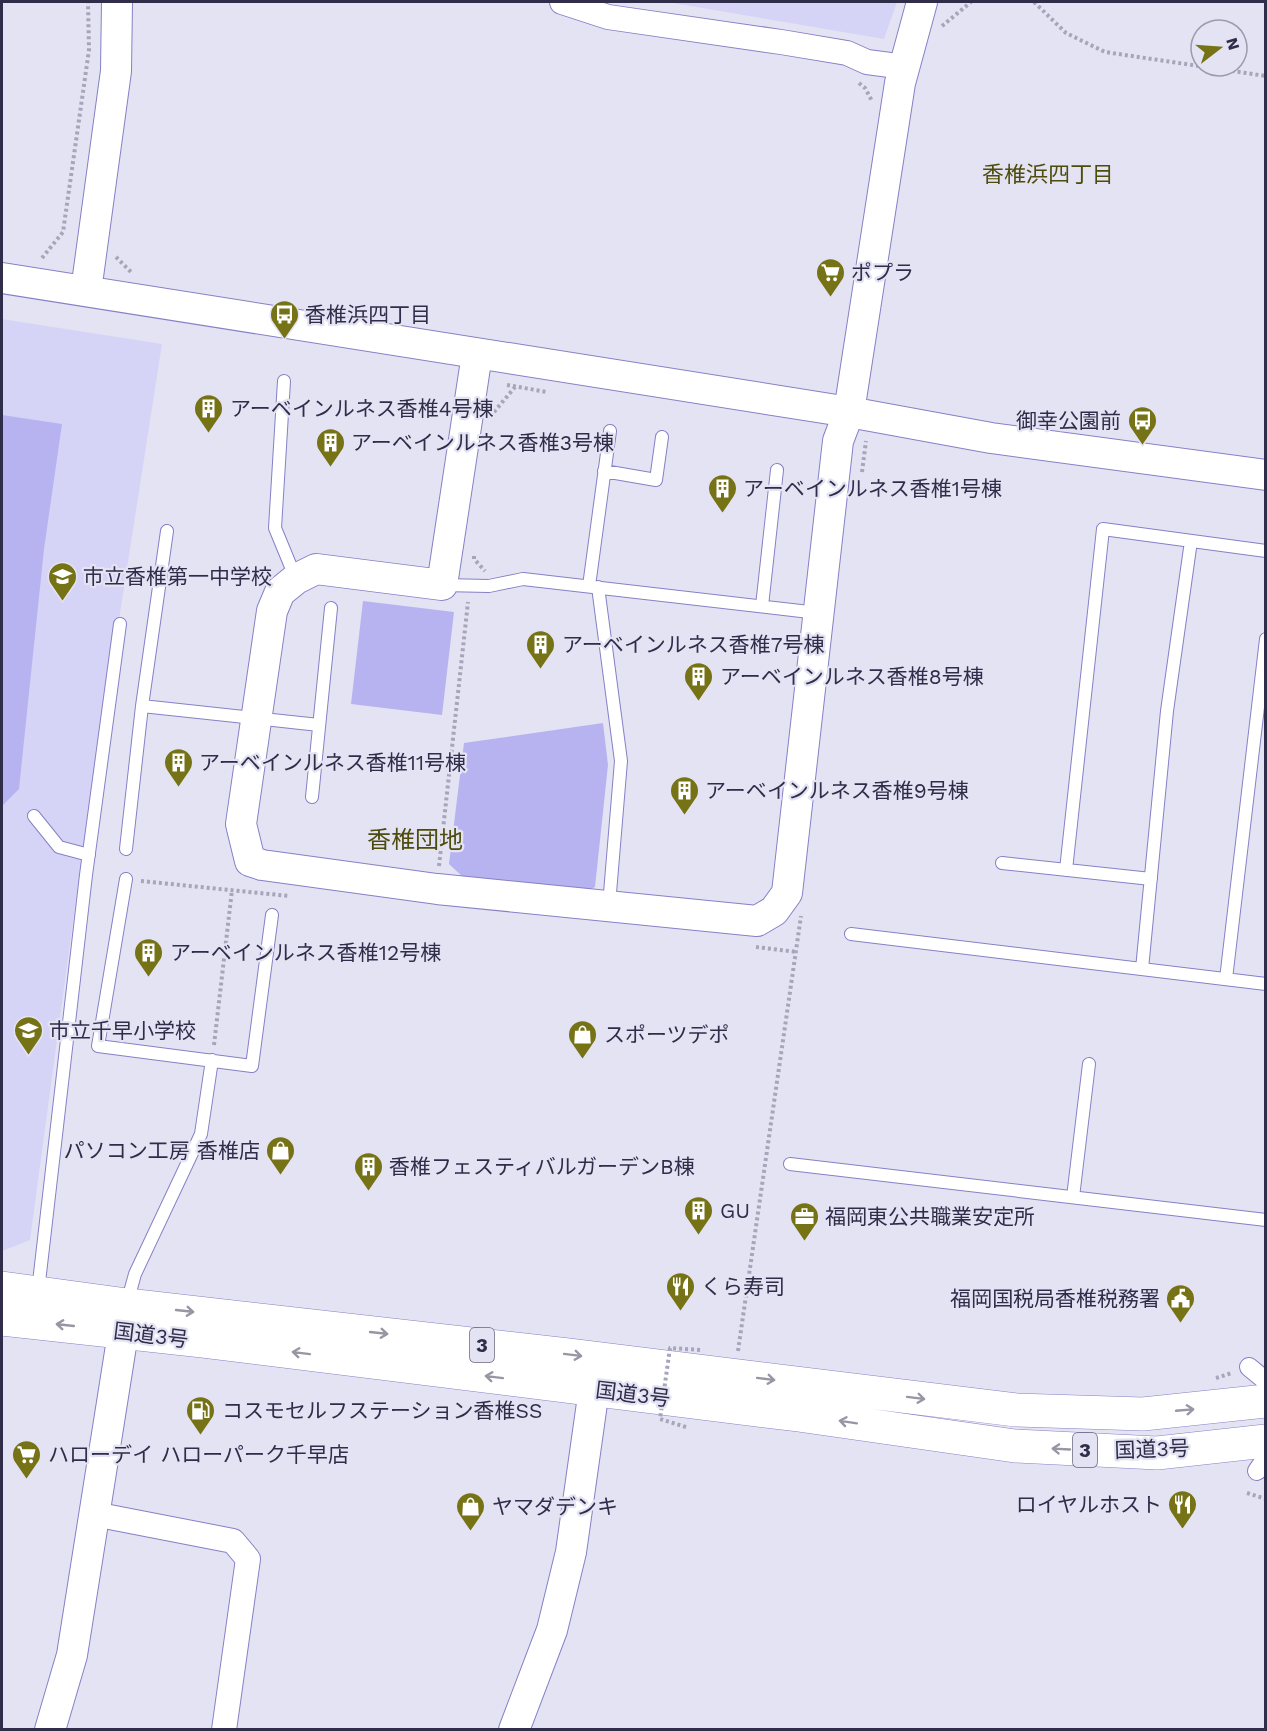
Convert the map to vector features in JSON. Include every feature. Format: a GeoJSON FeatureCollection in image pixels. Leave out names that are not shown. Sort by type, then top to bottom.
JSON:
{"type":"FeatureCollection","features":[{"type":"Feature","properties":{"kind":"highway","name":"国道3号"},"geometry":{"type":"LineString","coordinates":[[2,1288],[38,1291],[125,1318],[594,1389],[798,1414],[1015,1446],[1263,1456]]}},
{"type":"Feature","properties":{"kind":"highway","name":"国道3号"},"geometry":{"type":"LineString","coordinates":[[2,1318],[125,1318],[568,1355],[1016,1410],[1143,1414],[1266,1401]]}},
{"type":"Feature","properties":{"kind":"street"},"geometry":{"type":"LineString","coordinates":[[86,291],[116,71],[117,2]]}},
{"type":"Feature","properties":{"kind":"street"},"geometry":{"type":"LineString","coordinates":[[562,2],[609,17],[848,53],[867,62],[905,67]]}},
{"type":"Feature","properties":{"kind":"street"},"geometry":{"type":"LineString","coordinates":[[477,354],[456,585],[316,569],[296,579],[280,592],[272,611],[241,824],[250,861],[262,865],[437,889],[757,921],[774,911],[786,893],[838,441],[849,412],[900,83],[922,2]]}},
{"type":"Feature","properties":{"kind":"street"},"geometry":{"type":"LineString","coordinates":[[2,278],[849,412],[991,438],[1266,475]]}},
{"type":"Feature","properties":{"kind":"street"},"geometry":{"type":"LineString","coordinates":[[50,1730],[72,1654],[125,1318]]}},
{"type":"Feature","properties":{"kind":"street"},"geometry":{"type":"LineString","coordinates":[[1249,1366],[1266,1381]]}},
{"type":"Feature","properties":{"kind":"street"},"geometry":{"type":"LineString","coordinates":[[514,1730],[552,1630],[571,1552],[594,1389]]}},
{"type":"Feature","properties":{"kind":"street"},"geometry":{"type":"LineString","coordinates":[[94,1514],[233,1541],[248,1559],[224,1730]]}},
{"type":"Feature","properties":{"kind":"lane"},"geometry":{"type":"LineString","coordinates":[[284,381],[275,528],[296,579]]}},
{"type":"Feature","properties":{"kind":"lane"},"geometry":{"type":"LineString","coordinates":[[609,906],[621,761],[594,587],[604,471],[610,431]]}},
{"type":"Feature","properties":{"kind":"lane"},"geometry":{"type":"LineString","coordinates":[[604,471],[656,480],[662,437]]}},
{"type":"Feature","properties":{"kind":"lane"},"geometry":{"type":"LineString","coordinates":[[762,606],[777,470]]}},
{"type":"Feature","properties":{"kind":"lane"},"geometry":{"type":"LineString","coordinates":[[1066,870],[1102,529],[1266,551]]}},
{"type":"Feature","properties":{"kind":"lane"},"geometry":{"type":"LineString","coordinates":[[126,849],[142,705],[167,531]]}},
{"type":"Feature","properties":{"kind":"lane"},"geometry":{"type":"LineString","coordinates":[[1142,969],[1167,711],[1191,541]]}},
{"type":"Feature","properties":{"kind":"lane"},"geometry":{"type":"LineString","coordinates":[[456,585],[489,586],[523,579],[818,613]]}},
{"type":"Feature","properties":{"kind":"lane"},"geometry":{"type":"LineString","coordinates":[[312,797],[331,608]]}},
{"type":"Feature","properties":{"kind":"lane"},"geometry":{"type":"LineString","coordinates":[[38,1291],[89,855],[120,624]]}},
{"type":"Feature","properties":{"kind":"lane"},"geometry":{"type":"LineString","coordinates":[[1226,979],[1266,639]]}},
{"type":"Feature","properties":{"kind":"lane"},"geometry":{"type":"LineString","coordinates":[[142,705],[320,725]]}},
{"type":"Feature","properties":{"kind":"lane"},"geometry":{"type":"LineString","coordinates":[[34,816],[59,847],[89,855]]}},
{"type":"Feature","properties":{"kind":"lane"},"geometry":{"type":"LineString","coordinates":[[1002,863],[1150,879]]}},
{"type":"Feature","properties":{"kind":"lane"},"geometry":{"type":"LineString","coordinates":[[126,879],[98,1047],[252,1066],[272,915]]}},
{"type":"Feature","properties":{"kind":"lane"},"geometry":{"type":"LineString","coordinates":[[851,934],[1266,984]]}},
{"type":"Feature","properties":{"kind":"lane"},"geometry":{"type":"LineString","coordinates":[[125,1318],[135,1274],[201,1134],[212,1060]]}},
{"type":"Feature","properties":{"kind":"lane"},"geometry":{"type":"LineString","coordinates":[[1073,1197],[1089,1064]]}},
{"type":"Feature","properties":{"kind":"lane"},"geometry":{"type":"LineString","coordinates":[[790,1164],[1266,1220]]}},
{"type":"Feature","properties":{"kind":"path"},"geometry":{"type":"LineString","coordinates":[[34,261],[44,257],[63,232],[89,50],[88,2]]}},
{"type":"Feature","properties":{"kind":"path"},"geometry":{"type":"LineString","coordinates":[[1034,2],[1066,33],[1105,52],[1266,76]]}},
{"type":"Feature","properties":{"kind":"path"},"geometry":{"type":"LineString","coordinates":[[851,77],[865,88],[876,106]]}},
{"type":"Feature","properties":{"kind":"path"},"geometry":{"type":"LineString","coordinates":[[113,253],[129,272],[137,275]]}},
{"type":"Feature","properties":{"kind":"path"},"geometry":{"type":"LineString","coordinates":[[437,889],[456,585],[474,559]]}},
{"type":"Feature","properties":{"kind":"path"},"geometry":{"type":"LineString","coordinates":[[126,879],[260,893]]}},
{"type":"Feature","properties":{"kind":"path"},"geometry":{"type":"LineString","coordinates":[[212,1060],[232,890]]}},
{"type":"Feature","properties":{"kind":"path"},"geometry":{"type":"LineString","coordinates":[[686,1427],[660,1419],[670,1348],[701,1350]]}},
{"type":"Feature","properties":{"kind":"path"},"geometry":{"type":"LineString","coordinates":[[1208,1379],[1218,1378],[1249,1366]]}},
{"type":"Feature","properties":{"kind":"path"},"geometry":{"type":"LineString","coordinates":[[1247,1492],[1266,1499]]}},
{"type":"Feature","properties":{"kind":"shaded area"},"geometry":{"type":"Polygon","coordinates":[[[667,2],[897,2],[884,39],[667,2]]]}},
{"type":"Feature","properties":{"kind":"shaded area","name":"市立香椎第一中学校"},"geometry":{"type":"Polygon","coordinates":[[[2,319],[162,344],[80,870],[30,1240],[2,1251],[2,319]]]}},
{"type":"Feature","properties":{"kind":"shaded area"},"geometry":{"type":"Polygon","coordinates":[[[2,415],[62,424],[44,549],[19,789],[2,806],[2,415]]]}},
{"type":"Feature","properties":{"kind":"shaded area"},"geometry":{"type":"Polygon","coordinates":[[[363,601],[454,612],[442,715],[351,704],[363,601]]]}},
{"type":"Feature","properties":{"kind":"shaded area"},"geometry":{"type":"Polygon","coordinates":[[[603,723],[608,765],[595,887],[582,894],[464,878],[449,864],[464,743],[603,723]]]}},
{"type":"Feature","properties":{"kind":"place","name":"ポプラ"},"geometry":{"type":"Point","coordinates":[830,298]}},
{"type":"Feature","properties":{"kind":"place","name":"香椎浜四丁目"},"geometry":{"type":"Point","coordinates":[284,340]}},
{"type":"Feature","properties":{"kind":"place","name":"アーベインルネス香椎4号棟"},"geometry":{"type":"Point","coordinates":[209,434]}},
{"type":"Feature","properties":{"kind":"place","name":"御幸公園前"},"geometry":{"type":"Point","coordinates":[1142,446]}},
{"type":"Feature","properties":{"kind":"place","name":"アーベインルネス香椎3号棟"},"geometry":{"type":"Point","coordinates":[330,468]}},
{"type":"Feature","properties":{"kind":"place","name":"アーベインルネス香椎1号棟"},"geometry":{"type":"Point","coordinates":[722,514]}},
{"type":"Feature","properties":{"kind":"place","name":"市立香椎第一中学校"},"geometry":{"type":"Point","coordinates":[62,602]}},
{"type":"Feature","properties":{"kind":"place","name":"アーベインルネス香椎7号棟"},"geometry":{"type":"Point","coordinates":[541,670]}},
{"type":"Feature","properties":{"kind":"place","name":"アーベインルネス香椎8号棟"},"geometry":{"type":"Point","coordinates":[699,702]}},
{"type":"Feature","properties":{"kind":"place","name":"アーベインルネス香椎11号棟"},"geometry":{"type":"Point","coordinates":[178,788]}},
{"type":"Feature","properties":{"kind":"place","name":"アーベインルネス香椎9号棟"},"geometry":{"type":"Point","coordinates":[684,816]}},
{"type":"Feature","properties":{"kind":"place","name":"アーベインルネス香椎12号棟"},"geometry":{"type":"Point","coordinates":[149,978]}},
{"type":"Feature","properties":{"kind":"place","name":"市立千早小学校"},"geometry":{"type":"Point","coordinates":[28,1056]}},
{"type":"Feature","properties":{"kind":"place","name":"スポーツデポ"},"geometry":{"type":"Point","coordinates":[583,1060]}},
{"type":"Feature","properties":{"kind":"place","name":"パソコン工房 香椎店"},"geometry":{"type":"Point","coordinates":[281,1176]}},
{"type":"Feature","properties":{"kind":"place","name":"香椎フェスティバルガーデンB棟"},"geometry":{"type":"Point","coordinates":[368,1192]}},
{"type":"Feature","properties":{"kind":"place","name":"GU"},"geometry":{"type":"Point","coordinates":[699,1236]}},
{"type":"Feature","properties":{"kind":"place","name":"福岡東公共職業安定所"},"geometry":{"type":"Point","coordinates":[804,1242]}},
{"type":"Feature","properties":{"kind":"place","name":"くら寿司"},"geometry":{"type":"Point","coordinates":[680,1312]}},
{"type":"Feature","properties":{"kind":"place","name":"福岡国税局香椎税務署"},"geometry":{"type":"Point","coordinates":[1181,1324]}},
{"type":"Feature","properties":{"kind":"place","name":"コスモセルフステーション香椎SS"},"geometry":{"type":"Point","coordinates":[201,1436]}},
{"type":"Feature","properties":{"kind":"place","name":"ハローデイ ハローパーク千早店"},"geometry":{"type":"Point","coordinates":[27,1480]}},
{"type":"Feature","properties":{"kind":"place","name":"ロイヤルホスト"},"geometry":{"type":"Point","coordinates":[1183,1530]}},
{"type":"Feature","properties":{"kind":"place","name":"ヤマダデンキ"},"geometry":{"type":"Point","coordinates":[471,1532]}},
{"type":"Feature","properties":{"kind":"district","name":"香椎浜四丁目"},"geometry":{"type":"Point","coordinates":[1048,174]}},
{"type":"Feature","properties":{"kind":"district","name":"香椎団地"},"geometry":{"type":"Point","coordinates":[415,840]}}]}
